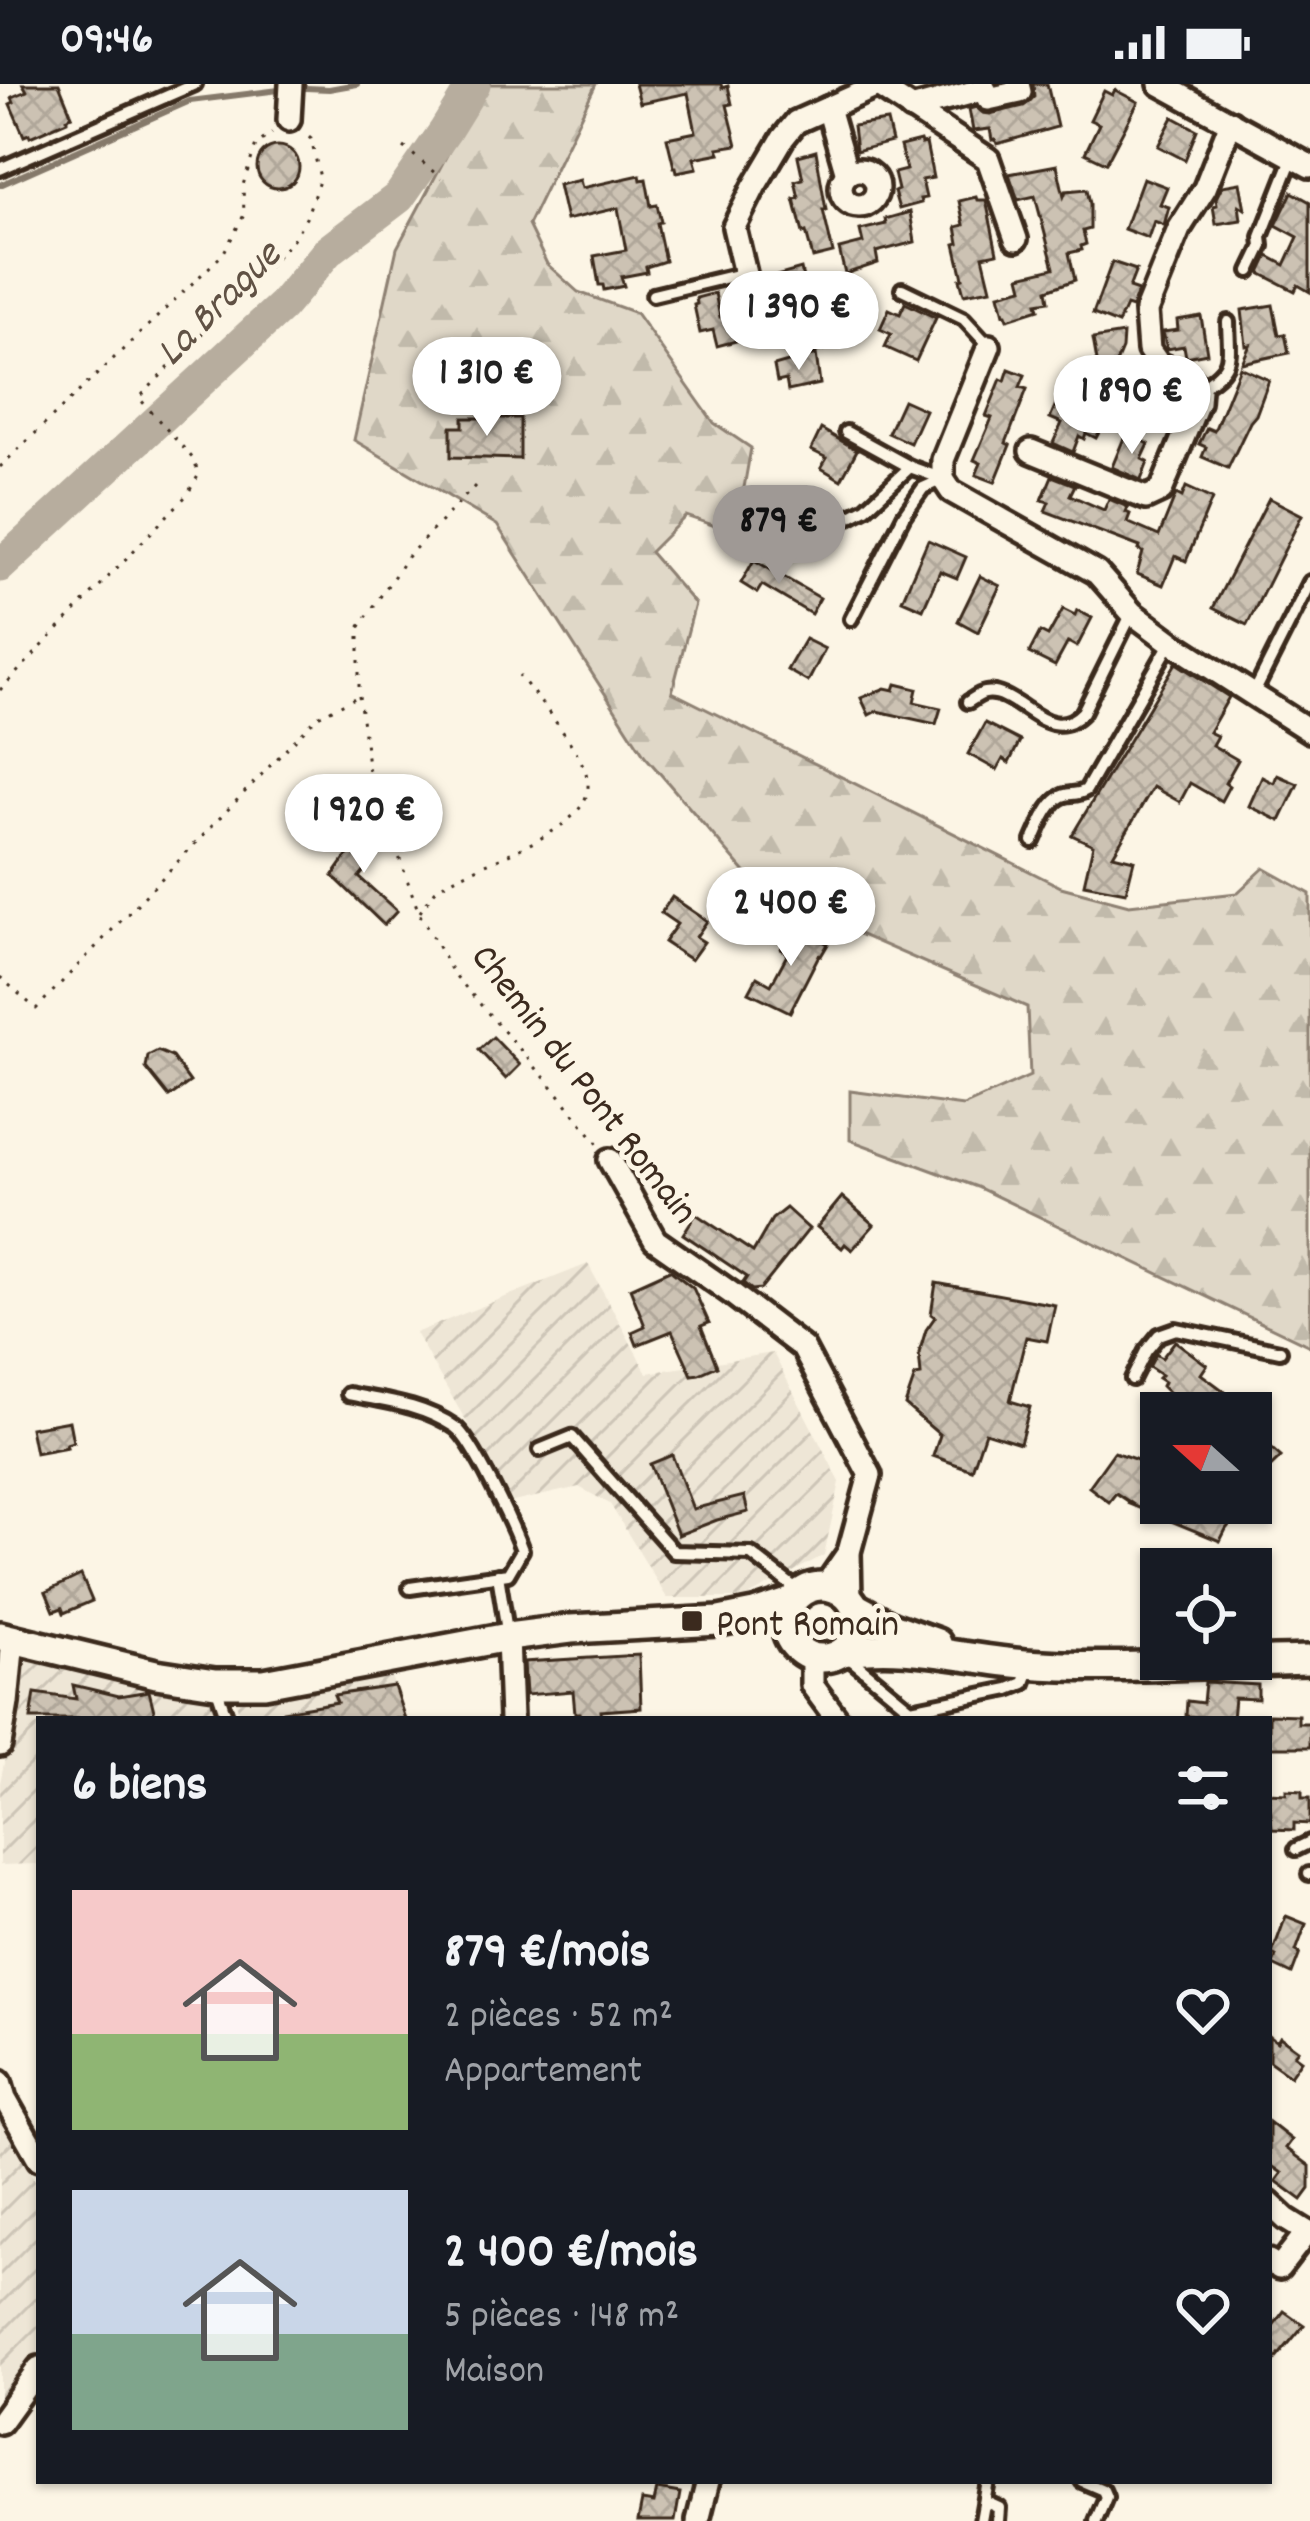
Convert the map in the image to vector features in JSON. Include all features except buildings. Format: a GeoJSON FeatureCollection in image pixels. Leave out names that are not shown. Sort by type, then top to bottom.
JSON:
{"type":"FeatureCollection","features":[{"type":"Feature","properties":{"kind":"street"},"geometry":{"type":"LineString","coordinates":[[289,120],[291,84]]}},
{"type":"Feature","properties":{"kind":"street"},"geometry":{"type":"LineString","coordinates":[[911,109],[984,87],[988,99],[1020,92],[1018,84]]}},
{"type":"Feature","properties":{"kind":"street"},"geometry":{"type":"LineString","coordinates":[[1160,84],[1302,161]]}},
{"type":"Feature","properties":{"kind":"street"},"geometry":{"type":"LineString","coordinates":[[747,284],[734,227],[783,137],[796,122],[875,85],[988,159],[1016,238]]}},
{"type":"Feature","properties":{"kind":"street"},"geometry":{"type":"LineString","coordinates":[[828,108],[847,174]]}},
{"type":"Feature","properties":{"kind":"street"},"geometry":{"type":"LineString","coordinates":[[1031,451],[1146,498],[1161,491],[1198,402],[1198,389],[1190,378],[1159,364],[1149,350],[1146,311],[1179,229],[1205,188],[1232,122]]}},
{"type":"Feature","properties":{"kind":"street"},"geometry":{"type":"LineString","coordinates":[[988,346],[943,460],[943,479],[951,491],[1097,573],[1132,613],[1171,642],[1310,730]]}},
{"type":"Feature","properties":{"kind":"street","name":"Chemin du Pont Romain"},"geometry":{"type":"LineString","coordinates":[[610,1160],[656,1240],[802,1348],[870,1475],[849,1552],[825,1597]]}},
{"type":"Feature","properties":{"kind":"street"},"geometry":{"type":"LineString","coordinates":[[825,1597],[785,1621],[801,1648],[812,1685],[835,1716]]}},
{"type":"Feature","properties":{"kind":"street"},"geometry":{"type":"LineString","coordinates":[[825,1597],[858,1627],[842,1652]]}},
{"type":"Feature","properties":{"kind":"street"},"geometry":{"type":"LineString","coordinates":[[0,1745],[8,1703],[4,1645],[215,1683],[264,1683],[508,1637],[719,1621],[825,1597],[974,1657]]}},
{"type":"Feature","properties":{"kind":"street"},"geometry":{"type":"LineString","coordinates":[[719,1621],[823,1658],[884,1648],[1085,1666],[1310,1660]]}},
{"type":"Feature","properties":{"kind":"street"},"geometry":{"type":"LineString","coordinates":[[508,1637],[511,1716]]}},
{"type":"Feature","properties":{"kind":"street"},"geometry":{"type":"LineString","coordinates":[[0,2082],[7,2114],[36,2154]]}},
{"type":"Feature","properties":{"kind":"street"},"geometry":{"type":"LineString","coordinates":[[1272,2206],[1308,2233],[1280,2268],[1272,2263]]}},
{"type":"Feature","properties":{"kind":"street"},"geometry":{"type":"LineString","coordinates":[[0,2422],[36,2372]]}},
{"type":"Feature","properties":{"kind":"street"},"geometry":{"type":"LineString","coordinates":[[698,2521],[707,2484]]}},
{"type":"Feature","properties":{"kind":"lane"},"geometry":{"type":"LineString","coordinates":[[0,169],[195,84]]}},
{"type":"Feature","properties":{"kind":"lane"},"geometry":{"type":"LineString","coordinates":[[1250,271],[1262,246],[1261,237],[1302,161]]}},
{"type":"Feature","properties":{"kind":"lane"},"geometry":{"type":"LineString","coordinates":[[653,295],[747,284]]}},
{"type":"Feature","properties":{"kind":"lane"},"geometry":{"type":"LineString","coordinates":[[902,289],[964,319],[988,346]]}},
{"type":"Feature","properties":{"kind":"lane"},"geometry":{"type":"LineString","coordinates":[[1198,389],[1219,376],[1228,362],[1228,322]]}},
{"type":"Feature","properties":{"kind":"lane"},"geometry":{"type":"LineString","coordinates":[[846,432],[943,479]]}},
{"type":"Feature","properties":{"kind":"lane"},"geometry":{"type":"LineString","coordinates":[[807,504],[847,518],[866,508],[910,467]]}},
{"type":"Feature","properties":{"kind":"lane"},"geometry":{"type":"LineString","coordinates":[[851,619],[904,514],[923,488],[943,479]]}},
{"type":"Feature","properties":{"kind":"lane"},"geometry":{"type":"LineString","coordinates":[[1254,693],[1310,582]]}},
{"type":"Feature","properties":{"kind":"lane"},"geometry":{"type":"LineString","coordinates":[[968,702],[981,693],[994,693],[1051,723],[1074,722],[1092,696],[1132,613]]}},
{"type":"Feature","properties":{"kind":"lane"},"geometry":{"type":"LineString","coordinates":[[1033,841],[1055,800],[1086,790],[1171,642]]}},
{"type":"Feature","properties":{"kind":"lane"},"geometry":{"type":"LineString","coordinates":[[1132,1379],[1159,1335],[1176,1329],[1280,1351]]}},
{"type":"Feature","properties":{"kind":"lane"},"geometry":{"type":"LineString","coordinates":[[348,1394],[414,1406],[458,1429],[511,1519],[522,1550],[508,1574],[410,1588]]}},
{"type":"Feature","properties":{"kind":"lane"},"geometry":{"type":"LineString","coordinates":[[540,1450],[572,1437],[674,1552],[751,1554],[825,1597]]}},
{"type":"Feature","properties":{"kind":"lane"},"geometry":{"type":"LineString","coordinates":[[498,1575],[508,1637]]}},
{"type":"Feature","properties":{"kind":"lane"},"geometry":{"type":"LineString","coordinates":[[842,1652],[910,1709],[1009,1690],[1024,1683],[1031,1664]]}},
{"type":"Feature","properties":{"kind":"lane"},"geometry":{"type":"LineString","coordinates":[[215,1683],[226,1716]]}},
{"type":"Feature","properties":{"kind":"lane"},"geometry":{"type":"LineString","coordinates":[[1296,1849],[1310,1842]]}},
{"type":"Feature","properties":{"kind":"lane"},"geometry":{"type":"LineString","coordinates":[[982,2521],[988,2484]]}},
{"type":"Feature","properties":{"kind":"lane"},"geometry":{"type":"LineString","coordinates":[[1089,2484],[1103,2490],[1106,2497],[1096,2521]]}},
{"type":"Feature","properties":{"kind":"lane"},"geometry":{"type":"LineString","coordinates":[[986,2502],[999,2508],[998,2521]]}},
{"type":"Feature","properties":{"kind":"path"},"geometry":{"type":"LineString","coordinates":[[0,467],[223,254],[244,215],[243,185],[256,145],[289,120],[310,139],[320,178],[306,218],[292,242],[139,398],[195,461],[198,476],[187,495],[0,690]]}},
{"type":"Feature","properties":{"kind":"path"},"geometry":{"type":"LineString","coordinates":[[404,146],[442,178]]}},
{"type":"Feature","properties":{"kind":"path","name":"Chemin du Pont Romain"},"geometry":{"type":"LineString","coordinates":[[475,486],[407,557],[359,628],[359,696],[369,772],[419,913],[453,973],[610,1160]]}},
{"type":"Feature","properties":{"kind":"path"},"geometry":{"type":"LineString","coordinates":[[419,913],[437,890],[561,827],[583,806],[589,780],[577,754],[519,675]]}},
{"type":"Feature","properties":{"kind":"path"},"geometry":{"type":"LineString","coordinates":[[0,977],[36,1009],[318,716],[359,696]]}},
{"type":"Feature","properties":{"kind":"shaded area"},"geometry":{"type":"Polygon","coordinates":[[[588,1264],[647,1373],[773,1353],[840,1482],[824,1555],[745,1598],[667,1598],[610,1504],[579,1487],[513,1502],[415,1333],[588,1264]]]}},
{"type":"Feature","properties":{"kind":"shaded area"},"geometry":{"type":"Polygon","coordinates":[[[25,1657],[214,1697],[220,1716],[36,1716],[36,1864],[0,1865],[0,1783],[25,1657]]]}},
{"type":"Feature","properties":{"kind":"shaded area"},"geometry":{"type":"Polygon","coordinates":[[[391,1676],[404,1716],[240,1716],[235,1699],[391,1676]]]}},
{"type":"Feature","properties":{"kind":"shaded area"},"geometry":{"type":"Polygon","coordinates":[[[0,2114],[36,2183],[36,2359],[0,2403],[0,2114]]]}},
{"type":"Feature","properties":{"kind":"green space"},"geometry":{"type":"Polygon","coordinates":[[[485,84],[596,84],[528,225],[547,264],[578,292],[636,313],[714,423],[751,448],[736,533],[686,516],[650,552],[695,604],[672,692],[1061,887],[1129,905],[1237,893],[1264,868],[1310,894],[1310,1346],[977,1187],[850,1140],[850,1091],[963,1106],[1030,1076],[1027,1007],[762,892],[645,756],[497,525],[354,440],[397,248],[485,84]]]}},
{"type":"Feature","properties":{"kind":"water"},"geometry":{"type":"Polygon","coordinates":[[[463,84],[483,84],[436,164],[420,152],[463,84]]]}},
{"type":"Feature","properties":{"kind":"waterway"},"geometry":{"type":"LineString","coordinates":[[306,88],[357,84]]}},
{"type":"Feature","properties":{"kind":"waterway","name":"La Brague"},"geometry":{"type":"LineString","coordinates":[[0,566],[282,306],[328,251],[399,197],[474,84]]}},
{"type":"Feature","properties":{"kind":"waterway"},"geometry":{"type":"LineString","coordinates":[[0,185],[190,101],[279,90]]}},
{"type":"Feature","properties":{"kind":"place","name":"Pont Romain"},"geometry":{"type":"Point","coordinates":[692,1621]}}]}
